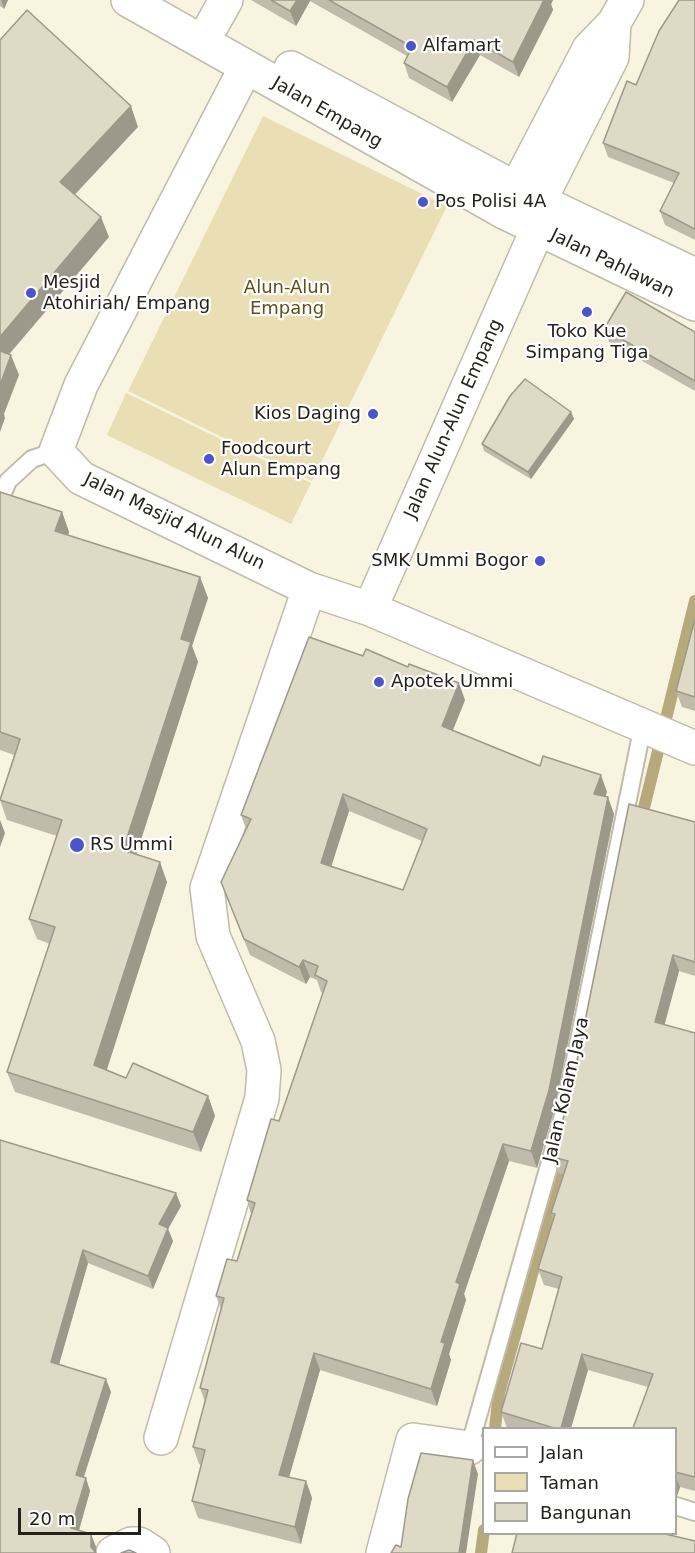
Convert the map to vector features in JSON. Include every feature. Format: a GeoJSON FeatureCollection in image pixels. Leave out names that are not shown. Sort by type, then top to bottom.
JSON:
{"type":"FeatureCollection","features":[{"type":"Feature","properties":{"kind":"street","name":"Jalan Empang"},"geometry":{"type":"LineString","coordinates":[[128,0],[249,57],[525,211]]}},
{"type":"Feature","properties":{"kind":"street","name":"Jalan Empang"},"geometry":{"type":"LineString","coordinates":[[169,0],[219,12],[249,57]]}},
{"type":"Feature","properties":{"kind":"street","name":"Jalan Alun-Alun Empang"},"geometry":{"type":"LineString","coordinates":[[370,609],[525,211],[612,57],[620,12]]}},
{"type":"Feature","properties":{"kind":"street"},"geometry":{"type":"LineString","coordinates":[[56,451],[81,385],[249,57]]}},
{"type":"Feature","properties":{"kind":"street","name":"Jalan Pahlawan"},"geometry":{"type":"LineString","coordinates":[[525,211],[695,275]]}},
{"type":"Feature","properties":{"kind":"street","name":"Jalan Pahlawan"},"geometry":{"type":"LineString","coordinates":[[525,211],[695,304]]}},
{"type":"Feature","properties":{"kind":"street","name":"Jalan Masjid Alun Alun"},"geometry":{"type":"LineString","coordinates":[[56,451],[81,478],[309,589],[370,609],[665,735]]}},
{"type":"Feature","properties":{"kind":"street"},"geometry":{"type":"LineString","coordinates":[[161,1438],[262,1098],[264,1070],[258,1041],[213,936],[207,888],[309,589]]}},
{"type":"Feature","properties":{"kind":"street"},"geometry":{"type":"LineString","coordinates":[[383,1553],[413,1440],[476,1450]]}},
{"type":"Feature","properties":{"kind":"lane"},"geometry":{"type":"LineString","coordinates":[[0,500],[8,481],[32,459],[56,451]]}},
{"type":"Feature","properties":{"kind":"lane","name":"Jalan Kolam Jaya"},"geometry":{"type":"LineString","coordinates":[[476,1450],[665,735]]}},
{"type":"Feature","properties":{"kind":"lane"},"geometry":{"type":"LineString","coordinates":[[677,1507],[695,1512]]}},
{"type":"Feature","properties":{"kind":"green space","name":"Alun-Alun Empang"},"geometry":{"type":"Polygon","coordinates":[[[263,116],[447,206],[312,481],[128,391],[263,116]]]}},
{"type":"Feature","properties":{"kind":"green space","name":"Foodcourt Alun Empang"},"geometry":{"type":"Polygon","coordinates":[[[126,393],[311,483],[291,524],[107,435],[126,393]]]}},
{"type":"Feature","properties":{"kind":"building"},"geometry":{"type":"Polygon","coordinates":[[[271,0],[297,0],[290,11],[271,0]]]}},
{"type":"Feature","properties":{"kind":"building"},"geometry":{"type":"Polygon","coordinates":[[[329,0],[544,0],[513,62],[474,40],[447,87],[404,63],[412,47],[329,0]]]}},
{"type":"Feature","properties":{"kind":"building"},"geometry":{"type":"Polygon","coordinates":[[[679,0],[695,0],[695,229],[660,211],[679,173],[603,143],[627,81],[636,85],[659,31],[679,0]]]}},
{"type":"Feature","properties":{"kind":"building"},"geometry":{"type":"Polygon","coordinates":[[[27,10],[131,106],[60,182],[101,217],[0,337],[0,40],[27,10]]]}},
{"type":"Feature","properties":{"kind":"building"},"geometry":{"type":"Polygon","coordinates":[[[626,292],[695,332],[695,381],[604,329],[626,292]]]}},
{"type":"Feature","properties":{"kind":"building"},"geometry":{"type":"Polygon","coordinates":[[[0,351],[11,355],[0,385],[0,351]]]}},
{"type":"Feature","properties":{"kind":"building"},"geometry":{"type":"Polygon","coordinates":[[[525,379],[571,412],[528,472],[482,444],[510,396],[525,379]]]}},
{"type":"Feature","properties":{"kind":"building","name":"RS Ummi"},"geometry":{"type":"Polygon","coordinates":[[[0,492],[62,512],[55,531],[200,577],[181,639],[191,642],[123,850],[160,862],[94,1065],[126,1078],[133,1063],[208,1096],[193,1132],[7,1072],[55,927],[29,919],[62,820],[0,800],[20,739],[0,732],[0,492]]]}},
{"type":"Feature","properties":{"kind":"building"},"geometry":{"type":"Polygon","coordinates":[[[695,619],[695,697],[676,691],[695,619]]]}},
{"type":"Feature","properties":{"kind":"building"},"geometry":{"type":"Polygon","coordinates":[[[309,637],[363,656],[366,649],[408,667],[409,664],[459,683],[442,726],[540,766],[543,756],[601,775],[594,794],[608,797],[549,1090],[531,1151],[503,1144],[456,1282],[460,1284],[441,1342],[445,1343],[431,1389],[314,1353],[279,1475],[306,1481],[295,1527],[192,1501],[205,1450],[193,1447],[208,1390],[200,1388],[224,1298],[216,1296],[227,1259],[237,1261],[255,1203],[247,1200],[271,1119],[279,1121],[327,981],[315,975],[318,966],[303,960],[299,967],[244,939],[221,882],[251,819],[241,815],[309,637]],[[343,794],[321,863],[403,890],[427,829],[343,794]]]}},
{"type":"Feature","properties":{"kind":"building"},"geometry":{"type":"Polygon","coordinates":[[[629,804],[695,822],[695,962],[673,955],[655,1022],[695,1033],[695,1477],[677,1472],[677,1427],[633,1427],[653,1374],[582,1354],[561,1427],[551,1427],[501,1412],[521,1343],[542,1349],[562,1277],[538,1269],[555,1214],[551,1213],[568,1161],[552,1157],[570,1095],[629,804]]]}},
{"type":"Feature","properties":{"kind":"building"},"geometry":{"type":"Polygon","coordinates":[[[0,1140],[176,1193],[159,1224],[168,1228],[148,1276],[83,1250],[51,1362],[106,1379],[76,1475],[86,1478],[71,1528],[91,1534],[91,1547],[96,1553],[0,1553],[0,1140]]]}},
{"type":"Feature","properties":{"kind":"building"},"geometry":{"type":"Polygon","coordinates":[[[421,1453],[473,1460],[459,1553],[391,1553],[396,1545],[401,1547],[408,1499],[421,1453]]]}},
{"type":"Feature","properties":{"kind":"building"},"geometry":{"type":"Polygon","coordinates":[[[516,1535],[670,1535],[695,1541],[695,1553],[512,1553],[516,1535]]]}},
{"type":"Feature","properties":{"kind":"waterway"},"geometry":{"type":"LineString","coordinates":[[640,824],[695,601]]}},
{"type":"Feature","properties":{"kind":"waterway"},"geometry":{"type":"LineString","coordinates":[[495,1427],[499,1393],[564,1160]]}},
{"type":"Feature","properties":{"kind":"waterway"},"geometry":{"type":"LineString","coordinates":[[481,1553],[483,1535]]}},
{"type":"Feature","properties":{"kind":"place","name":"Alfamart"},"geometry":{"type":"Point","coordinates":[411,46]}},
{"type":"Feature","properties":{"kind":"place","name":"Pos Polisi 4A"},"geometry":{"type":"Point","coordinates":[423,202]}},
{"type":"Feature","properties":{"kind":"place","name":"Mesjid Atohiriah/ Empang"},"geometry":{"type":"Point","coordinates":[31,293]}},
{"type":"Feature","properties":{"kind":"place","name":"Toko Kue Simpang Tiga"},"geometry":{"type":"Point","coordinates":[587,312]}},
{"type":"Feature","properties":{"kind":"place","name":"Kios Daging"},"geometry":{"type":"Point","coordinates":[373,414]}},
{"type":"Feature","properties":{"kind":"place","name":"Foodcourt Alun Empang"},"geometry":{"type":"Point","coordinates":[209,459]}},
{"type":"Feature","properties":{"kind":"place","name":"SMK Ummi Bogor"},"geometry":{"type":"Point","coordinates":[540,561]}},
{"type":"Feature","properties":{"kind":"place","name":"Apotek Ummi"},"geometry":{"type":"Point","coordinates":[379,682]}},
{"type":"Feature","properties":{"kind":"place","name":"RS Ummi"},"geometry":{"type":"Point","coordinates":[77,845]}}]}
